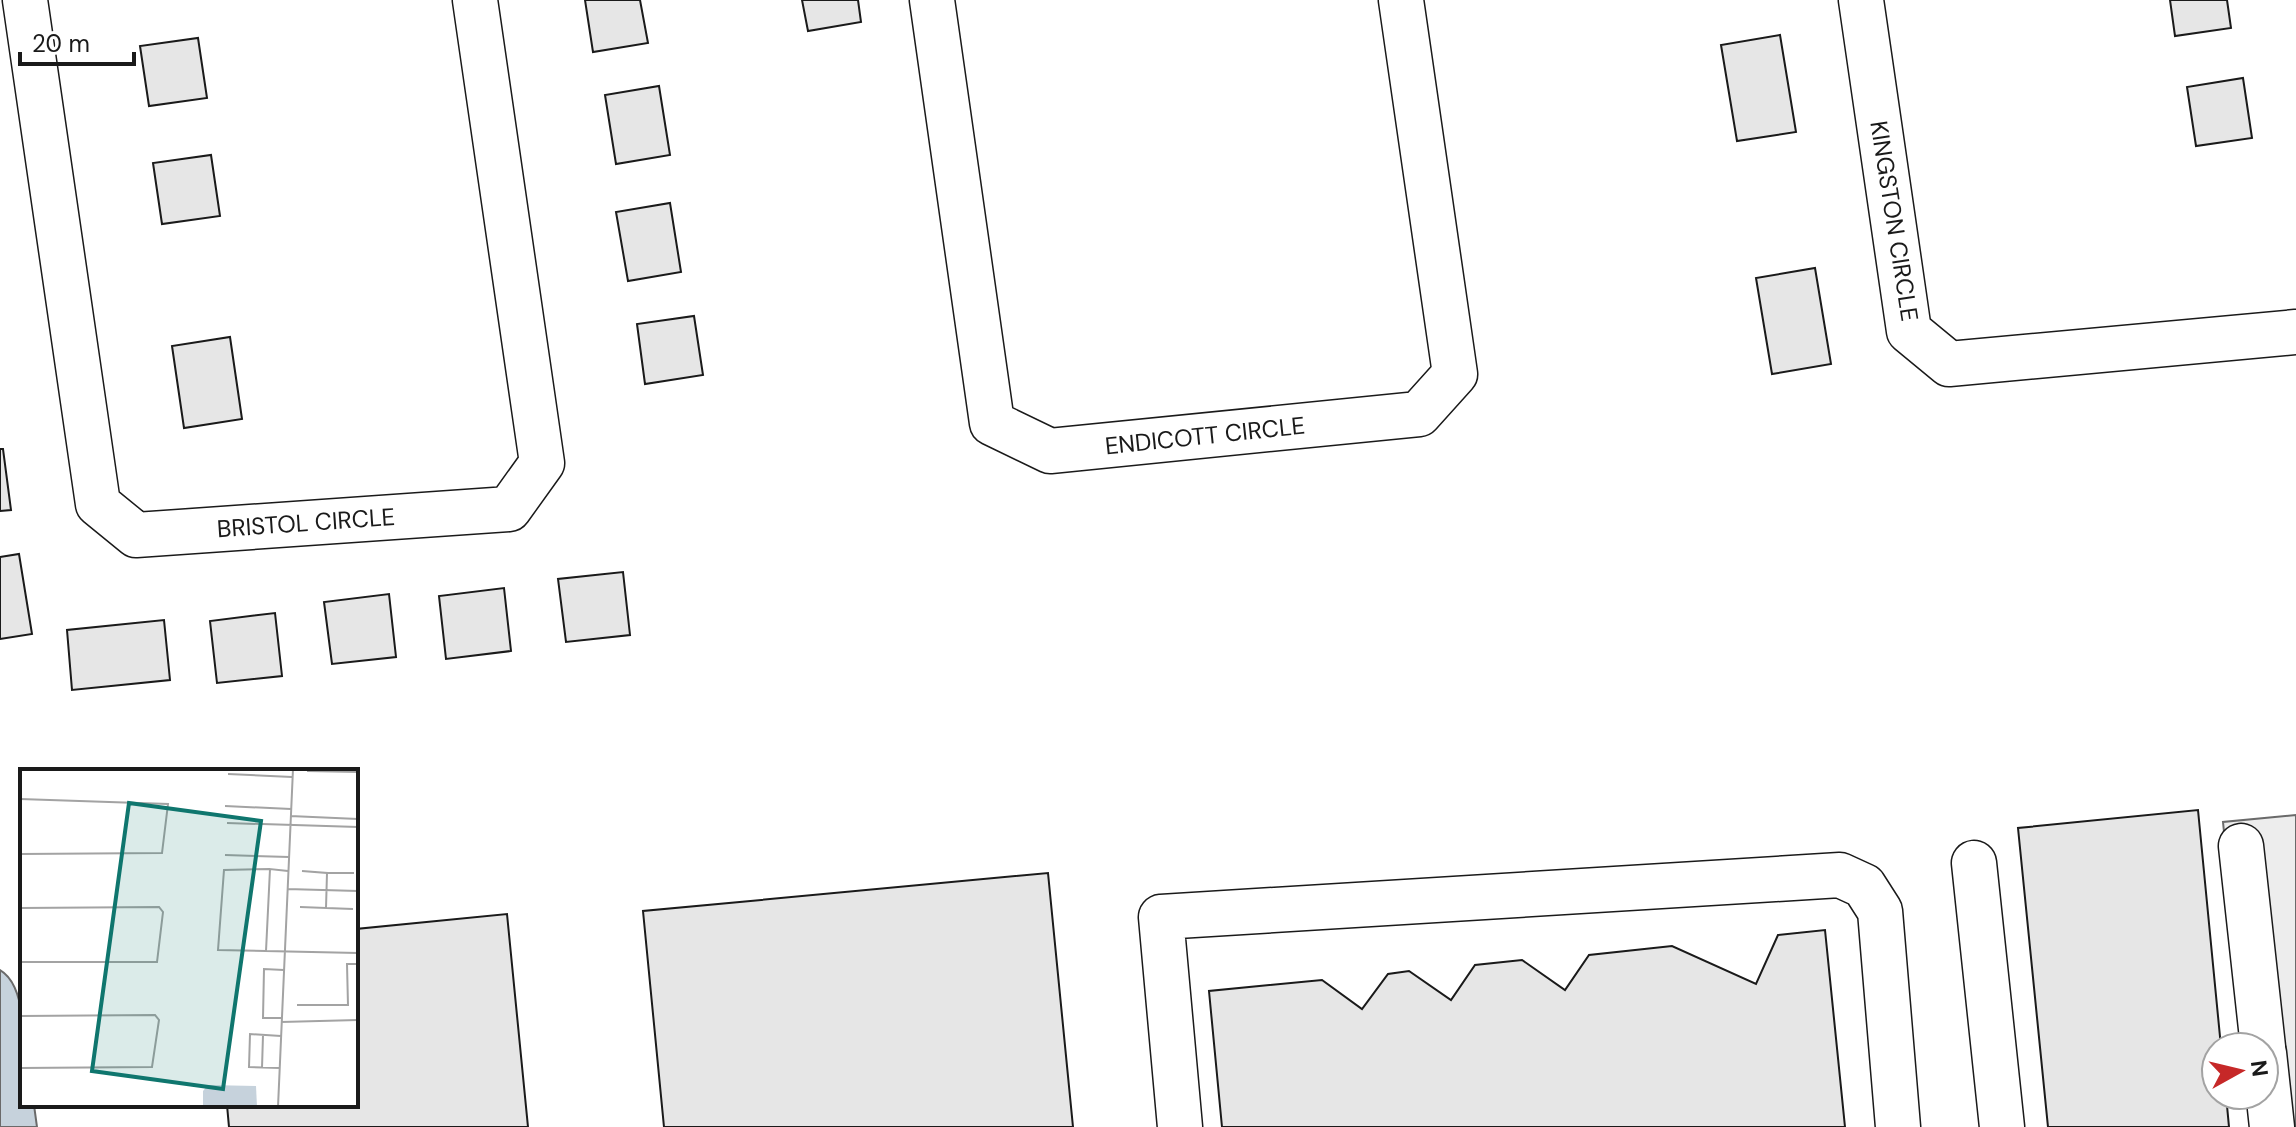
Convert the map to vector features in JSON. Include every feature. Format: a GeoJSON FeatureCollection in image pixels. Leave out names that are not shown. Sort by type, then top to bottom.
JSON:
{"type":"FeatureCollection","features":[{"type":"Feature","properties":{"kind":"street","name":"BRISTOL CIRCLE"},"geometry":{"type":"LineString","coordinates":[[25,0],[98,504],[136,535],[509,509],[542,463],[475,0]]}},
{"type":"Feature","properties":{"kind":"street","name":"ENDICOTT CIRCLE"},"geometry":{"type":"LineString","coordinates":[[932,0],[992,423],[1050,451],[1419,414],[1455,374],[1401,0]]}},
{"type":"Feature","properties":{"kind":"street","name":"KINGSTON CIRCLE"},"geometry":{"type":"LineString","coordinates":[[1861,0],[1909,331],[1949,364],[2296,332]]}},
{"type":"Feature","properties":{"kind":"street"},"geometry":{"type":"LineString","coordinates":[[2241,846],[2261,1031]]}},
{"type":"Feature","properties":{"kind":"street"},"geometry":{"type":"LineString","coordinates":[[1974,863],[2002,1127]]}},
{"type":"Feature","properties":{"kind":"street"},"geometry":{"type":"LineString","coordinates":[[1180,1127],[1161,917],[1840,875],[1864,886],[1880,911],[1898,1127]]}},
{"type":"Feature","properties":{"kind":"shaded area"},"geometry":{"type":"Polygon","coordinates":[[[2296,815],[2296,1127],[2254,1127],[2252,1111],[2280,1111],[2280,1031],[2244,1031],[2223,822],[2296,815]]]}},
{"type":"Feature","properties":{"kind":"shaded area"},"geometry":{"type":"Polygon","coordinates":[[[0,970],[10,980],[20,1008],[20,1107],[34,1107],[37,1127],[0,1127],[0,970]]]}},
{"type":"Feature","properties":{"kind":"building"},"geometry":{"type":"Polygon","coordinates":[[[585,0],[640,0],[648,43],[593,52],[585,0]]]}},
{"type":"Feature","properties":{"kind":"building"},"geometry":{"type":"Polygon","coordinates":[[[802,0],[858,0],[861,22],[808,31],[802,0]]]}},
{"type":"Feature","properties":{"kind":"building"},"geometry":{"type":"Polygon","coordinates":[[[2170,0],[2227,0],[2231,28],[2175,36],[2170,0]]]}},
{"type":"Feature","properties":{"kind":"building"},"geometry":{"type":"Polygon","coordinates":[[[1780,35],[1796,132],[1737,141],[1721,45],[1780,35]]]}},
{"type":"Feature","properties":{"kind":"building"},"geometry":{"type":"Polygon","coordinates":[[[198,38],[207,98],[149,106],[140,46],[198,38]]]}},
{"type":"Feature","properties":{"kind":"building"},"geometry":{"type":"Polygon","coordinates":[[[2243,78],[2252,138],[2196,146],[2187,87],[2243,78]]]}},
{"type":"Feature","properties":{"kind":"building"},"geometry":{"type":"Polygon","coordinates":[[[659,86],[670,155],[616,164],[605,95],[659,86]]]}},
{"type":"Feature","properties":{"kind":"building"},"geometry":{"type":"Polygon","coordinates":[[[211,155],[220,216],[162,224],[153,163],[211,155]]]}},
{"type":"Feature","properties":{"kind":"building"},"geometry":{"type":"Polygon","coordinates":[[[670,203],[681,272],[628,281],[616,212],[670,203]]]}},
{"type":"Feature","properties":{"kind":"building"},"geometry":{"type":"Polygon","coordinates":[[[1815,268],[1831,364],[1772,374],[1756,278],[1815,268]]]}},
{"type":"Feature","properties":{"kind":"building"},"geometry":{"type":"Polygon","coordinates":[[[694,316],[703,375],[645,384],[637,324],[694,316]]]}},
{"type":"Feature","properties":{"kind":"building"},"geometry":{"type":"Polygon","coordinates":[[[230,337],[242,419],[184,428],[172,346],[230,337]]]}},
{"type":"Feature","properties":{"kind":"building"},"geometry":{"type":"Polygon","coordinates":[[[0,449],[3,449],[11,510],[0,511],[0,449]]]}},
{"type":"Feature","properties":{"kind":"building"},"geometry":{"type":"Polygon","coordinates":[[[19,554],[32,634],[0,639],[0,557],[19,554]]]}},
{"type":"Feature","properties":{"kind":"building"},"geometry":{"type":"Polygon","coordinates":[[[623,572],[630,635],[566,642],[558,579],[623,572]]]}},
{"type":"Feature","properties":{"kind":"building"},"geometry":{"type":"Polygon","coordinates":[[[504,588],[511,651],[446,659],[439,596],[504,588]]]}},
{"type":"Feature","properties":{"kind":"building"},"geometry":{"type":"Polygon","coordinates":[[[389,594],[396,657],[332,664],[324,602],[389,594]]]}},
{"type":"Feature","properties":{"kind":"building"},"geometry":{"type":"Polygon","coordinates":[[[275,613],[282,676],[217,683],[210,621],[275,613]]]}},
{"type":"Feature","properties":{"kind":"building"},"geometry":{"type":"Polygon","coordinates":[[[164,620],[170,680],[72,690],[67,630],[164,620]]]}},
{"type":"Feature","properties":{"kind":"building"},"geometry":{"type":"Polygon","coordinates":[[[2198,810],[2219,1031],[2200,1031],[2200,1111],[2228,1111],[2229,1127],[2048,1127],[2018,828],[2198,810]]]}},
{"type":"Feature","properties":{"kind":"building"},"geometry":{"type":"Polygon","coordinates":[[[1048,873],[1073,1127],[664,1127],[643,911],[1048,873]]]}},
{"type":"Feature","properties":{"kind":"building"},"geometry":{"type":"Polygon","coordinates":[[[507,914],[528,1127],[229,1127],[227,1107],[358,1107],[358,929],[507,914]]]}},
{"type":"Feature","properties":{"kind":"building"},"geometry":{"type":"Polygon","coordinates":[[[1825,930],[1845,1127],[1222,1127],[1209,991],[1322,980],[1362,1009],[1388,974],[1409,971],[1451,1000],[1475,965],[1522,960],[1565,990],[1589,955],[1672,946],[1756,984],[1778,935],[1825,930]]]}}]}
